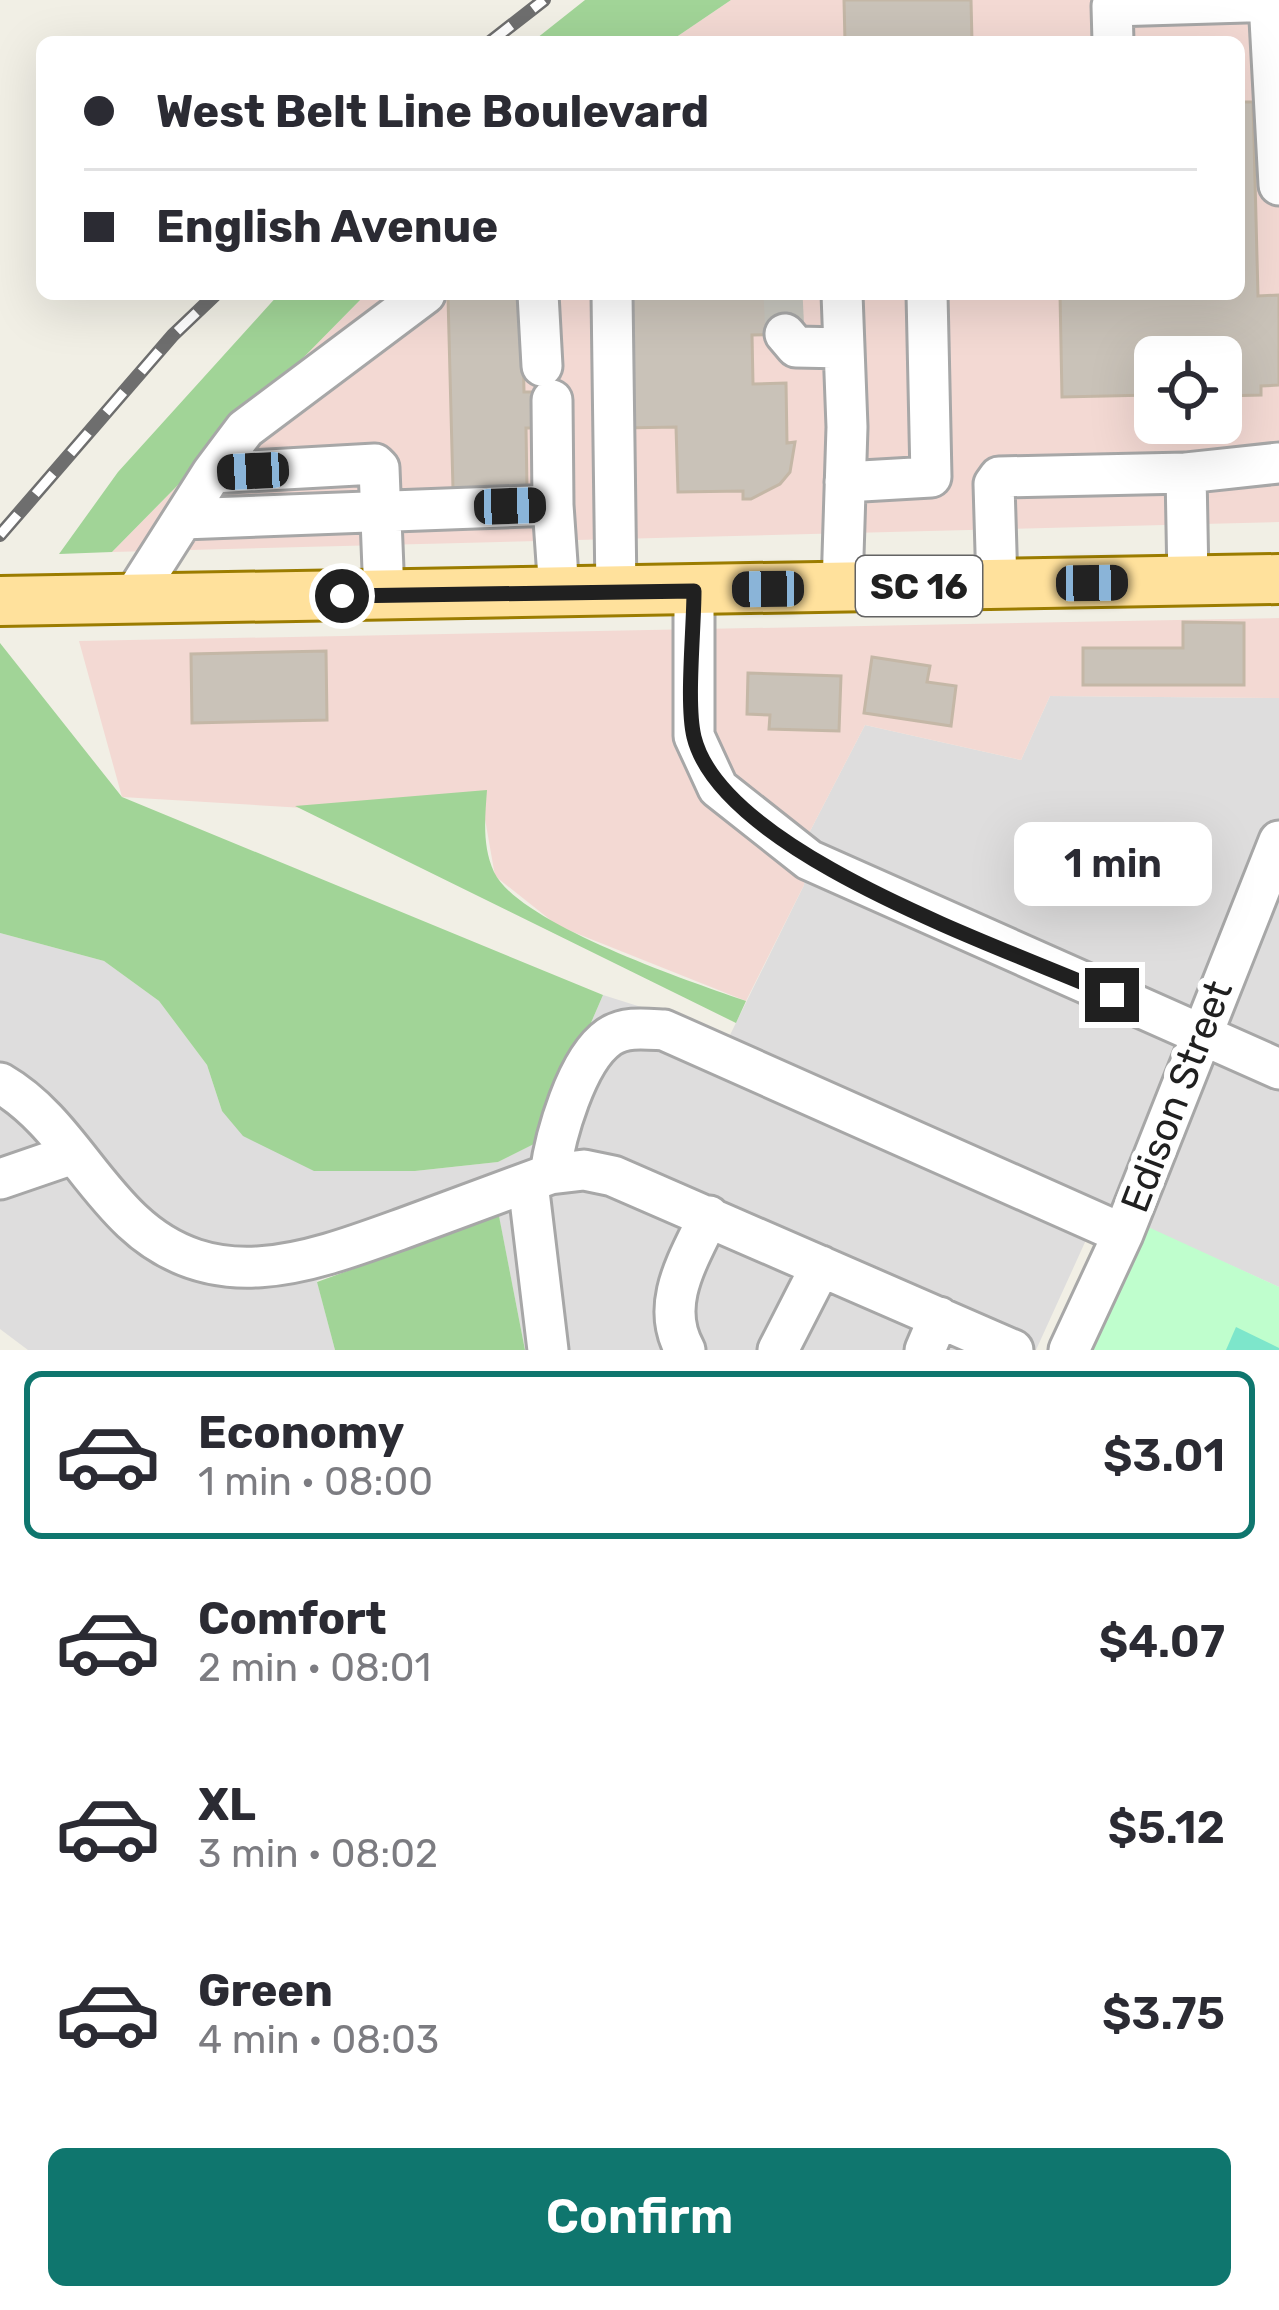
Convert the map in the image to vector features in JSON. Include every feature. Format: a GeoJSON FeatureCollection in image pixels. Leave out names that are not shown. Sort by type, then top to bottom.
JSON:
{"type":"FeatureCollection","features":[{"type":"Feature","properties":{"kind":"main road","name":"SC 16"},"geometry":{"type":"LineString","coordinates":[[0,601],[1279,579]]}},
{"type":"Feature","properties":{"kind":"street"},"geometry":{"type":"LineString","coordinates":[[1269,1],[1264,77],[1279,185]]}},
{"type":"Feature","properties":{"kind":"street"},"geometry":{"type":"LineString","coordinates":[[1113,36],[1112,6],[1279,1]]}},
{"type":"Feature","properties":{"kind":"street"},"geometry":{"type":"LineString","coordinates":[[132,599],[244,429],[417,300]]}},
{"type":"Feature","properties":{"kind":"street"},"geometry":{"type":"LineString","coordinates":[[539,300],[559,592]]}},
{"type":"Feature","properties":{"kind":"street"},"geometry":{"type":"LineString","coordinates":[[612,300],[616,592]]}},
{"type":"Feature","properties":{"kind":"street"},"geometry":{"type":"LineString","coordinates":[[842,300],[842,588]]}},
{"type":"Feature","properties":{"kind":"street"},"geometry":{"type":"LineString","coordinates":[[845,482],[932,477],[927,300]]}},
{"type":"Feature","properties":{"kind":"street"},"geometry":{"type":"LineString","coordinates":[[785,334],[796,347],[844,348]]}},
{"type":"Feature","properties":{"kind":"street"},"geometry":{"type":"LineString","coordinates":[[997,585],[994,484],[999,477],[1186,473],[1279,463]]}},
{"type":"Feature","properties":{"kind":"street"},"geometry":{"type":"LineString","coordinates":[[212,473],[375,464],[384,596]]}},
{"type":"Feature","properties":{"kind":"street"},"geometry":{"type":"LineString","coordinates":[[1186,473],[1188,580]]}},
{"type":"Feature","properties":{"kind":"street"},"geometry":{"type":"LineString","coordinates":[[183,519],[553,505]]}},
{"type":"Feature","properties":{"kind":"street"},"geometry":{"type":"LineString","coordinates":[[694,591],[694,736],[718,788],[809,860],[1279,1069]]}},
{"type":"Feature","properties":{"kind":"street","name":"Edison Street"},"geometry":{"type":"LineString","coordinates":[[1069,1350],[1123,1234],[1198,1034],[1279,841]]}},
{"type":"Feature","properties":{"kind":"street"},"geometry":{"type":"LineString","coordinates":[[548,1350],[539,1179],[562,1120],[600,1046],[629,1030],[664,1030],[1123,1234]]}},
{"type":"Feature","properties":{"kind":"street"},"geometry":{"type":"LineString","coordinates":[[0,1084],[35,1108],[127,1216],[166,1247],[204,1265],[243,1270],[319,1259],[539,1179],[601,1172],[821,1265],[932,1333],[1013,1350]]}},
{"type":"Feature","properties":{"kind":"street"},"geometry":{"type":"LineString","coordinates":[[0,1179],[73,1154]]}},
{"type":"Feature","properties":{"kind":"street"},"geometry":{"type":"LineString","coordinates":[[686,1350],[676,1332],[675,1301],[709,1216]]}},
{"type":"Feature","properties":{"kind":"street"},"geometry":{"type":"LineString","coordinates":[[778,1350],[821,1265]]}},
{"type":"Feature","properties":{"kind":"shaded area"},"geometry":{"type":"Polygon","coordinates":[[[731,0],[1279,0],[1279,522],[112,552],[360,300],[1245,300],[1245,36],[678,36],[731,0]]]}},
{"type":"Feature","properties":{"kind":"shaded area"},"geometry":{"type":"Polygon","coordinates":[[[1279,618],[1279,698],[1050,696],[1021,760],[865,725],[807,837],[804,885],[746,1001],[558,926],[495,876],[485,819],[122,797],[79,641],[1279,618]]]}},
{"type":"Feature","properties":{"kind":"shaded area"},"geometry":{"type":"Polygon","coordinates":[[[1050,696],[1279,698],[1279,1287],[1101,1207],[1036,1350],[525,1350],[499,1217],[317,1281],[335,1350],[28,1350],[0,1329],[0,933],[104,961],[159,1001],[207,1065],[222,1111],[313,1170],[415,1171],[498,1162],[540,1141],[603,995],[730,1035],[804,885],[807,837],[865,725],[1021,760],[1050,696]]]}},
{"type":"Feature","properties":{"kind":"green space"},"geometry":{"type":"Polygon","coordinates":[[[585,0],[731,0],[678,36],[540,36],[585,0]]]}},
{"type":"Feature","properties":{"kind":"green space"},"geometry":{"type":"Polygon","coordinates":[[[274,300],[360,300],[112,552],[59,554],[118,472],[274,300]]]}},
{"type":"Feature","properties":{"kind":"green space"},"geometry":{"type":"Polygon","coordinates":[[[0,643],[122,797],[603,995],[540,1141],[498,1162],[415,1171],[314,1171],[243,1136],[222,1111],[207,1065],[159,1001],[104,961],[0,933],[0,643]]]}},
{"type":"Feature","properties":{"kind":"green space"},"geometry":{"type":"Polygon","coordinates":[[[487,790],[488,852],[494,872],[510,892],[570,931],[746,1001],[736,1023],[295,806],[487,790]]]}},
{"type":"Feature","properties":{"kind":"green space"},"geometry":{"type":"Polygon","coordinates":[[[499,1216],[525,1350],[335,1350],[317,1282],[499,1216]]]}},
{"type":"Feature","properties":{"kind":"green space"},"geometry":{"type":"Polygon","coordinates":[[[1146,1226],[1279,1287],[1279,1350],[1092,1350],[1146,1226]]]}},
{"type":"Feature","properties":{"kind":"green space"},"geometry":{"type":"Polygon","coordinates":[[[1236,1327],[1279,1348],[1279,1350],[1226,1350],[1236,1327]]]}},
{"type":"Feature","properties":{"kind":"building"},"geometry":{"type":"Polygon","coordinates":[[[844,0],[971,0],[972,36],[845,36],[844,0]]]}},
{"type":"Feature","properties":{"kind":"building"},"geometry":{"type":"Polygon","coordinates":[[[1245,102],[1253,102],[1258,296],[1279,295],[1279,385],[1261,386],[1261,395],[1242,396],[1242,336],[1134,336],[1134,395],[1062,397],[1060,300],[1245,300],[1245,102]]]}},
{"type":"Feature","properties":{"kind":"building"},"geometry":{"type":"Polygon","coordinates":[[[448,300],[522,300],[524,392],[540,392],[541,428],[526,428],[527,488],[453,489],[448,300]]]}},
{"type":"Feature","properties":{"kind":"building"},"geometry":{"type":"Polygon","coordinates":[[[621,300],[796,300],[797,334],[752,335],[753,384],[786,383],[787,443],[795,442],[790,472],[780,484],[751,499],[743,499],[743,491],[678,492],[676,427],[624,428],[621,300]]]}},
{"type":"Feature","properties":{"kind":"building"},"geometry":{"type":"Polygon","coordinates":[[[1183,622],[1244,623],[1244,685],[1083,685],[1083,648],[1183,648],[1183,622]]]}},
{"type":"Feature","properties":{"kind":"building"},"geometry":{"type":"Polygon","coordinates":[[[326,651],[327,720],[192,723],[191,654],[326,651]]]}},
{"type":"Feature","properties":{"kind":"building"},"geometry":{"type":"Polygon","coordinates":[[[872,657],[930,666],[927,682],[956,686],[951,726],[864,713],[872,657]]]}},
{"type":"Feature","properties":{"kind":"building"},"geometry":{"type":"Polygon","coordinates":[[[748,673],[841,676],[839,731],[769,729],[770,715],[747,714],[748,673]]]}},
{"type":"Feature","properties":{"kind":"tunnel"},"geometry":{"type":"LineString","coordinates":[[783,300],[785,334]]}},
{"type":"Feature","properties":{"kind":"railway"},"geometry":{"type":"LineString","coordinates":[[498,36],[544,0]]}},
{"type":"Feature","properties":{"kind":"railway"},"geometry":{"type":"LineString","coordinates":[[0,535],[173,335],[210,300]]}},
{"type":"Feature","properties":{"kind":"route"},"geometry":{"type":"LineString","coordinates":[[342,596],[694,591],[694,736],[718,788],[809,860],[1112,995]]}}]}
